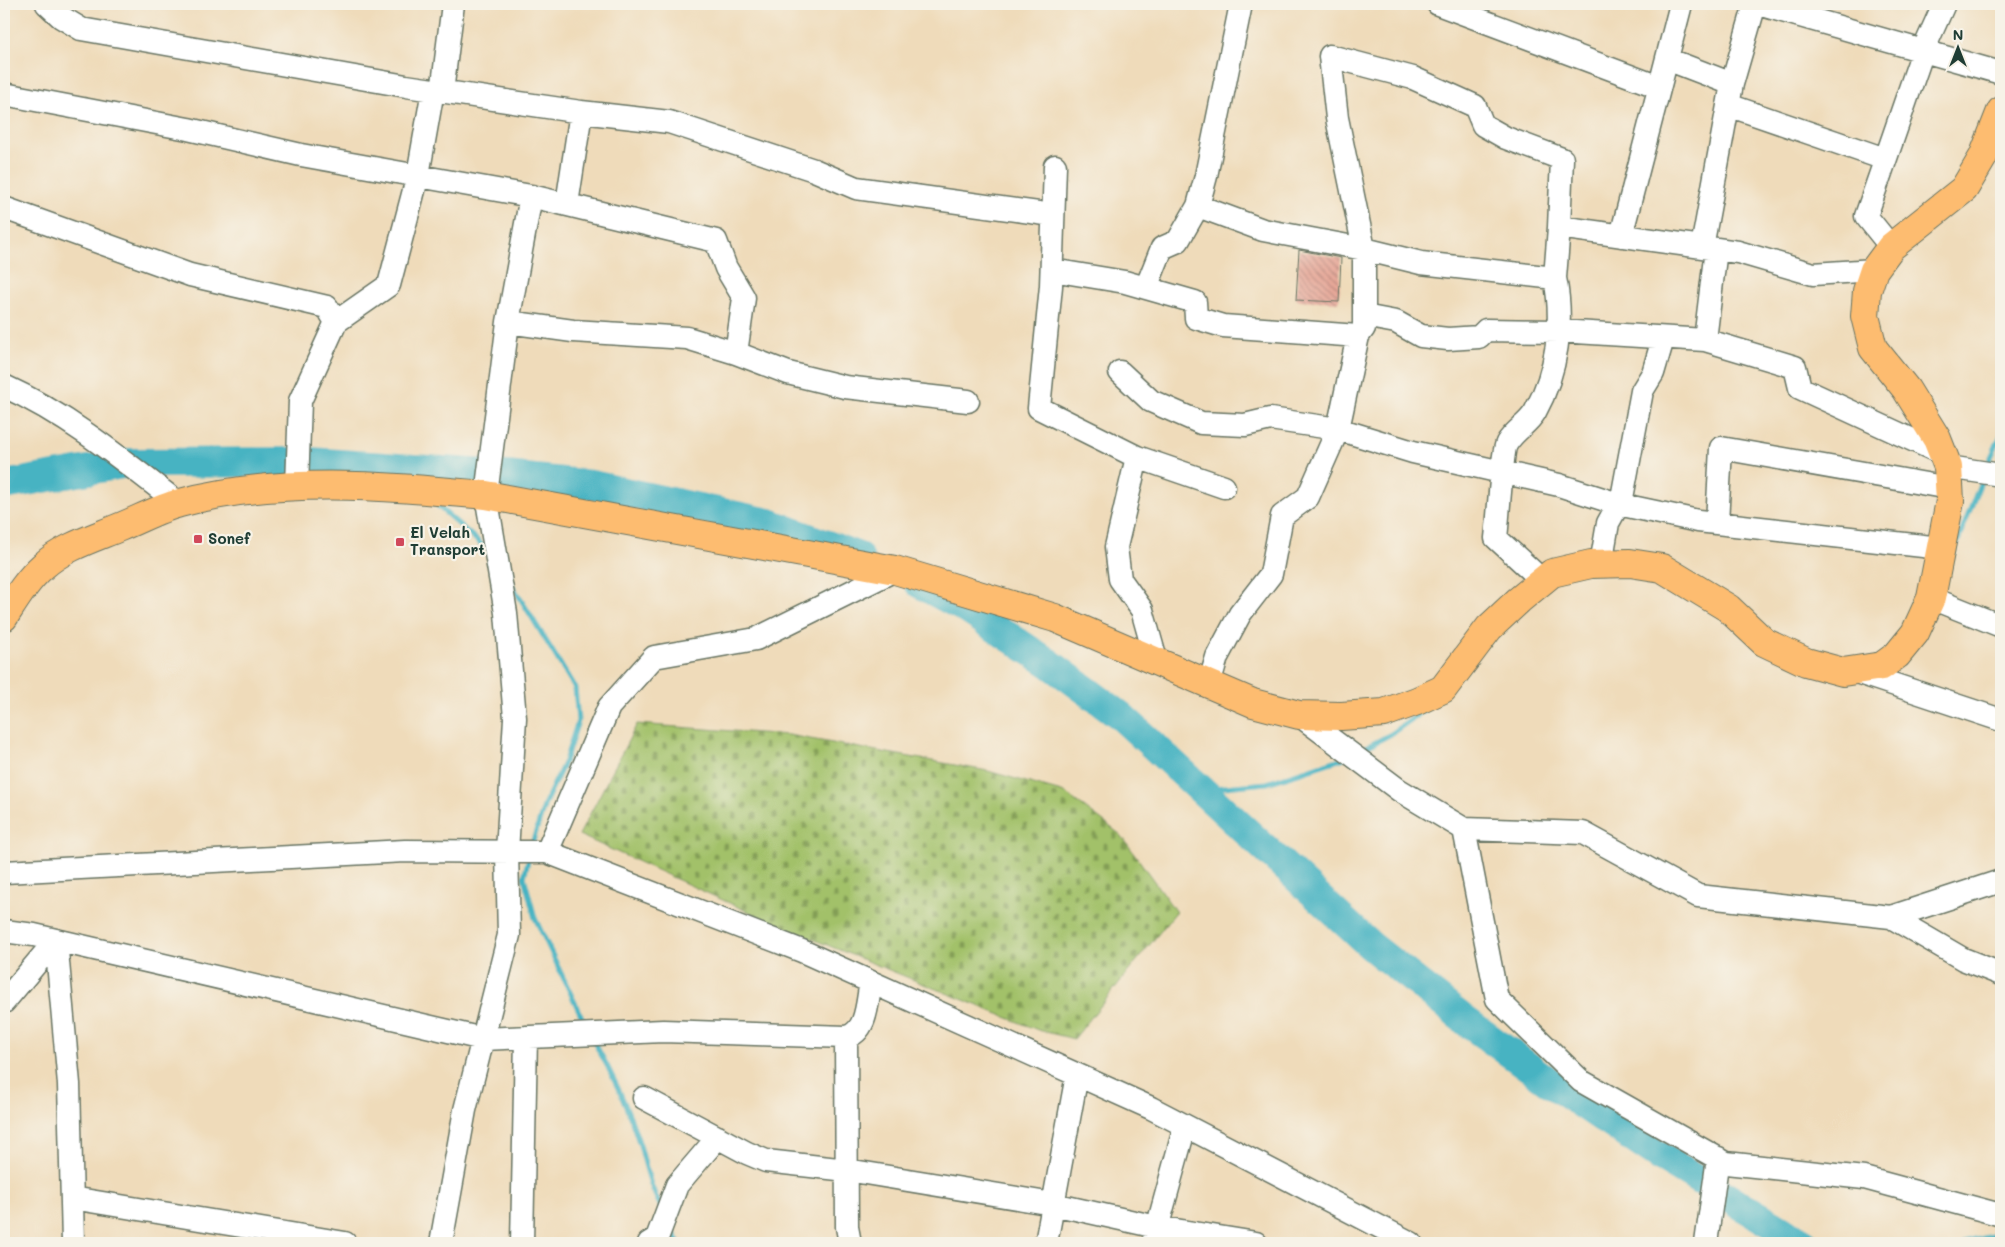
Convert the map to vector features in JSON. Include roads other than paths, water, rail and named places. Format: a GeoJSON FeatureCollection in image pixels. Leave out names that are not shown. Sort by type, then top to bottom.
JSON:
{"type":"FeatureCollection","features":[{"type":"Feature","properties":{"kind":"main road"},"geometry":{"type":"LineString","coordinates":[[4,618],[24,587],[43,566],[76,545],[178,503],[218,494],[297,487],[401,488],[486,495],[895,570],[1055,618],[1253,703],[1299,714],[1341,716],[1384,713],[1443,689],[1489,628],[1552,573],[1591,564],[1630,563],[1662,568],[1728,608],[1764,642],[1806,662],[1843,672],[1882,666],[1897,655],[1915,633],[1930,598],[1950,500],[1947,470],[1937,439],[1906,389],[1873,348],[1865,316],[1867,291],[1874,270],[1891,247],[1964,189],[1983,157],[2001,111]]}},
{"type":"Feature","properties":{"kind":"street"},"geometry":{"type":"LineString","coordinates":[[47,4],[61,17],[81,28],[437,91],[581,112],[669,122],[814,170],[856,188],[1053,215]]}},
{"type":"Feature","properties":{"kind":"street"},"geometry":{"type":"LineString","coordinates":[[297,487],[300,400],[336,322],[389,285],[418,175],[437,91],[453,4]]}},
{"type":"Feature","properties":{"kind":"street"},"geometry":{"type":"LineString","coordinates":[[1146,288],[1162,248],[1178,241],[1198,206],[1206,176],[1240,4]]}},
{"type":"Feature","properties":{"kind":"street"},"geometry":{"type":"LineString","coordinates":[[1438,4],[1659,87]]}},
{"type":"Feature","properties":{"kind":"street"},"geometry":{"type":"LineString","coordinates":[[1621,236],[1681,4]]}},
{"type":"Feature","properties":{"kind":"street"},"geometry":{"type":"LineString","coordinates":[[1705,340],[1709,248],[1730,94],[1756,4],[2001,73]]}},
{"type":"Feature","properties":{"kind":"street"},"geometry":{"type":"LineString","coordinates":[[1891,247],[1866,216],[1923,51],[1944,4]]}},
{"type":"Feature","properties":{"kind":"street"},"geometry":{"type":"LineString","coordinates":[[1209,684],[1217,657],[1240,614],[1271,574],[1282,516],[1308,498],[1338,429],[1361,326],[1364,249],[1337,118],[1330,56],[1413,78],[1475,106],[1483,125],[1506,138],[1562,160],[1560,227],[1555,278],[1559,296],[1559,331],[1552,371],[1534,413],[1506,444],[1496,538],[1543,581]]}},
{"type":"Feature","properties":{"kind":"street"},"geometry":{"type":"LineString","coordinates":[[1667,60],[1730,94],[1885,159]]}},
{"type":"Feature","properties":{"kind":"street"},"geometry":{"type":"LineString","coordinates":[[4,94],[188,129],[301,155],[531,196],[716,241],[726,268],[744,298],[736,353]]}},
{"type":"Feature","properties":{"kind":"street"},"geometry":{"type":"LineString","coordinates":[[567,204],[581,112]]}},
{"type":"Feature","properties":{"kind":"street"},"geometry":{"type":"LineString","coordinates":[[1055,166],[1052,270],[1045,365],[1039,408],[1137,457],[1224,487]]}},
{"type":"Feature","properties":{"kind":"street"},"geometry":{"type":"LineString","coordinates":[[441,1243],[465,1110],[508,936],[508,852],[515,718],[506,613],[486,495],[508,322],[531,196]]}},
{"type":"Feature","properties":{"kind":"street"},"geometry":{"type":"LineString","coordinates":[[1198,206],[1263,230],[1364,249],[1421,263],[1555,278]]}},
{"type":"Feature","properties":{"kind":"street"},"geometry":{"type":"LineString","coordinates":[[4,208],[190,275],[327,307],[336,322]]}},
{"type":"Feature","properties":{"kind":"street"},"geometry":{"type":"LineString","coordinates":[[1560,227],[1738,252],[1813,274],[1874,270]]}},
{"type":"Feature","properties":{"kind":"street"},"geometry":{"type":"LineString","coordinates":[[1052,270],[1125,282],[1195,302],[1196,318],[1223,326],[1361,326],[1396,322],[1421,336],[1448,339],[1479,337],[1486,330],[1559,331],[1663,339],[1705,340],[1795,366],[1800,388],[1947,470]]}},
{"type":"Feature","properties":{"kind":"street"},"geometry":{"type":"LineString","coordinates":[[508,322],[573,331],[687,338],[736,353],[788,374],[845,387],[968,401]]}},
{"type":"Feature","properties":{"kind":"street"},"geometry":{"type":"LineString","coordinates":[[1601,564],[1608,522],[1622,498],[1642,391],[1653,373],[1663,339]]}},
{"type":"Feature","properties":{"kind":"street"},"geometry":{"type":"LineString","coordinates":[[1120,372],[1151,401],[1201,423],[1245,425],[1270,420],[1338,429],[1413,452],[1559,485],[1618,504],[1698,521],[1941,548]]}},
{"type":"Feature","properties":{"kind":"street"},"geometry":{"type":"LineString","coordinates":[[4,386],[65,419],[178,503]]}},
{"type":"Feature","properties":{"kind":"street"},"geometry":{"type":"LineString","coordinates":[[1717,522],[1721,448],[2001,475]]}},
{"type":"Feature","properties":{"kind":"street"},"geometry":{"type":"LineString","coordinates":[[1137,457],[1116,547],[1120,579],[1142,610],[1156,660]]}},
{"type":"Feature","properties":{"kind":"street"},"geometry":{"type":"LineString","coordinates":[[547,852],[609,707],[654,657],[756,639],[895,570]]}},
{"type":"Feature","properties":{"kind":"street"},"geometry":{"type":"LineString","coordinates":[[1930,598],[2001,626]]}},
{"type":"Feature","properties":{"kind":"street"},"geometry":{"type":"LineString","coordinates":[[1852,670],[2001,720]]}},
{"type":"Feature","properties":{"kind":"street"},"geometry":{"type":"LineString","coordinates":[[1299,714],[1399,790],[1464,829],[1583,833],[1698,896],[1891,916],[2001,881]]}},
{"type":"Feature","properties":{"kind":"street"},"geometry":{"type":"LineString","coordinates":[[1464,829],[1497,999],[1581,1081],[1726,1163],[1864,1178],[2001,1215]]}},
{"type":"Feature","properties":{"kind":"street"},"geometry":{"type":"LineString","coordinates":[[4,872],[405,851],[547,852],[802,950],[1185,1126],[1411,1243]]}},
{"type":"Feature","properties":{"kind":"street"},"geometry":{"type":"LineString","coordinates":[[1891,916],[1963,959],[2001,974]]}},
{"type":"Feature","properties":{"kind":"street"},"geometry":{"type":"LineString","coordinates":[[4,931],[56,940],[483,1039],[663,1031],[846,1037],[852,1036],[861,1027],[871,982]]}},
{"type":"Feature","properties":{"kind":"street"},"geometry":{"type":"LineString","coordinates":[[4,1002],[56,940]]}},
{"type":"Feature","properties":{"kind":"street"},"geometry":{"type":"LineString","coordinates":[[56,940],[68,1084],[73,1243]]}},
{"type":"Feature","properties":{"kind":"street"},"geometry":{"type":"LineString","coordinates":[[522,1243],[526,1037]]}},
{"type":"Feature","properties":{"kind":"street"},"geometry":{"type":"LineString","coordinates":[[846,1037],[847,1227],[850,1243]]}},
{"type":"Feature","properties":{"kind":"street"},"geometry":{"type":"LineString","coordinates":[[1046,1243],[1077,1075]]}},
{"type":"Feature","properties":{"kind":"street"},"geometry":{"type":"LineString","coordinates":[[644,1098],[766,1161],[846,1170],[1053,1204],[1155,1235],[1256,1243]]}},
{"type":"Feature","properties":{"kind":"street"},"geometry":{"type":"LineString","coordinates":[[1155,1235],[1185,1126]]}},
{"type":"Feature","properties":{"kind":"street"},"geometry":{"type":"LineString","coordinates":[[650,1243],[657,1238],[677,1185],[718,1137]]}},
{"type":"Feature","properties":{"kind":"street"},"geometry":{"type":"LineString","coordinates":[[1706,1243],[1718,1158]]}},
{"type":"Feature","properties":{"kind":"street"},"geometry":{"type":"LineString","coordinates":[[72,1198],[345,1243]]}},
{"type":"Feature","properties":{"kind":"waterway"},"geometry":{"type":"LineString","coordinates":[[1987,466],[2001,435]]}},
{"type":"Feature","properties":{"kind":"waterway"},"geometry":{"type":"LineString","coordinates":[[4,485],[128,463],[309,462],[488,474],[591,485],[769,523],[859,557]]}},
{"type":"Feature","properties":{"kind":"waterway"},"geometry":{"type":"LineString","coordinates":[[387,468],[403,478]]}},
{"type":"Feature","properties":{"kind":"waterway"},"geometry":{"type":"LineString","coordinates":[[1951,559],[1982,479]]}},
{"type":"Feature","properties":{"kind":"waterway"},"geometry":{"type":"LineString","coordinates":[[431,500],[489,551]]}},
{"type":"Feature","properties":{"kind":"waterway"},"geometry":{"type":"LineString","coordinates":[[509,580],[575,688],[578,721],[565,761],[545,803],[531,847]]}},
{"type":"Feature","properties":{"kind":"waterway"},"geometry":{"type":"LineString","coordinates":[[919,583],[965,608],[1049,663],[1121,716],[1371,946],[1467,1022],[1551,1083],[1664,1159],[1804,1243]]}},
{"type":"Feature","properties":{"kind":"waterway"},"geometry":{"type":"LineString","coordinates":[[1359,751],[1391,734],[1425,710]]}},
{"type":"Feature","properties":{"kind":"waterway"},"geometry":{"type":"LineString","coordinates":[[1203,789],[1267,783],[1344,758]]}},
{"type":"Feature","properties":{"kind":"waterway"},"geometry":{"type":"LineString","coordinates":[[529,857],[524,877],[535,918],[587,1028]]}},
{"type":"Feature","properties":{"kind":"waterway"},"geometry":{"type":"LineString","coordinates":[[593,1040],[625,1104],[640,1145],[651,1184],[661,1207]]}},
{"type":"Feature","properties":{"kind":"waterway"},"geometry":{"type":"LineString","coordinates":[[669,1224],[679,1243]]}},
{"type":"Feature","properties":{"kind":"waterway"},"geometry":{"type":"LineString","coordinates":[[1963,1243],[2001,1234]]}},
{"type":"Feature","properties":{"kind":"place","name":"Sonef"},"geometry":{"type":"Point","coordinates":[198,539]}},
{"type":"Feature","properties":{"kind":"place","name":"El Velah Transport"},"geometry":{"type":"Point","coordinates":[400,542]}}]}
